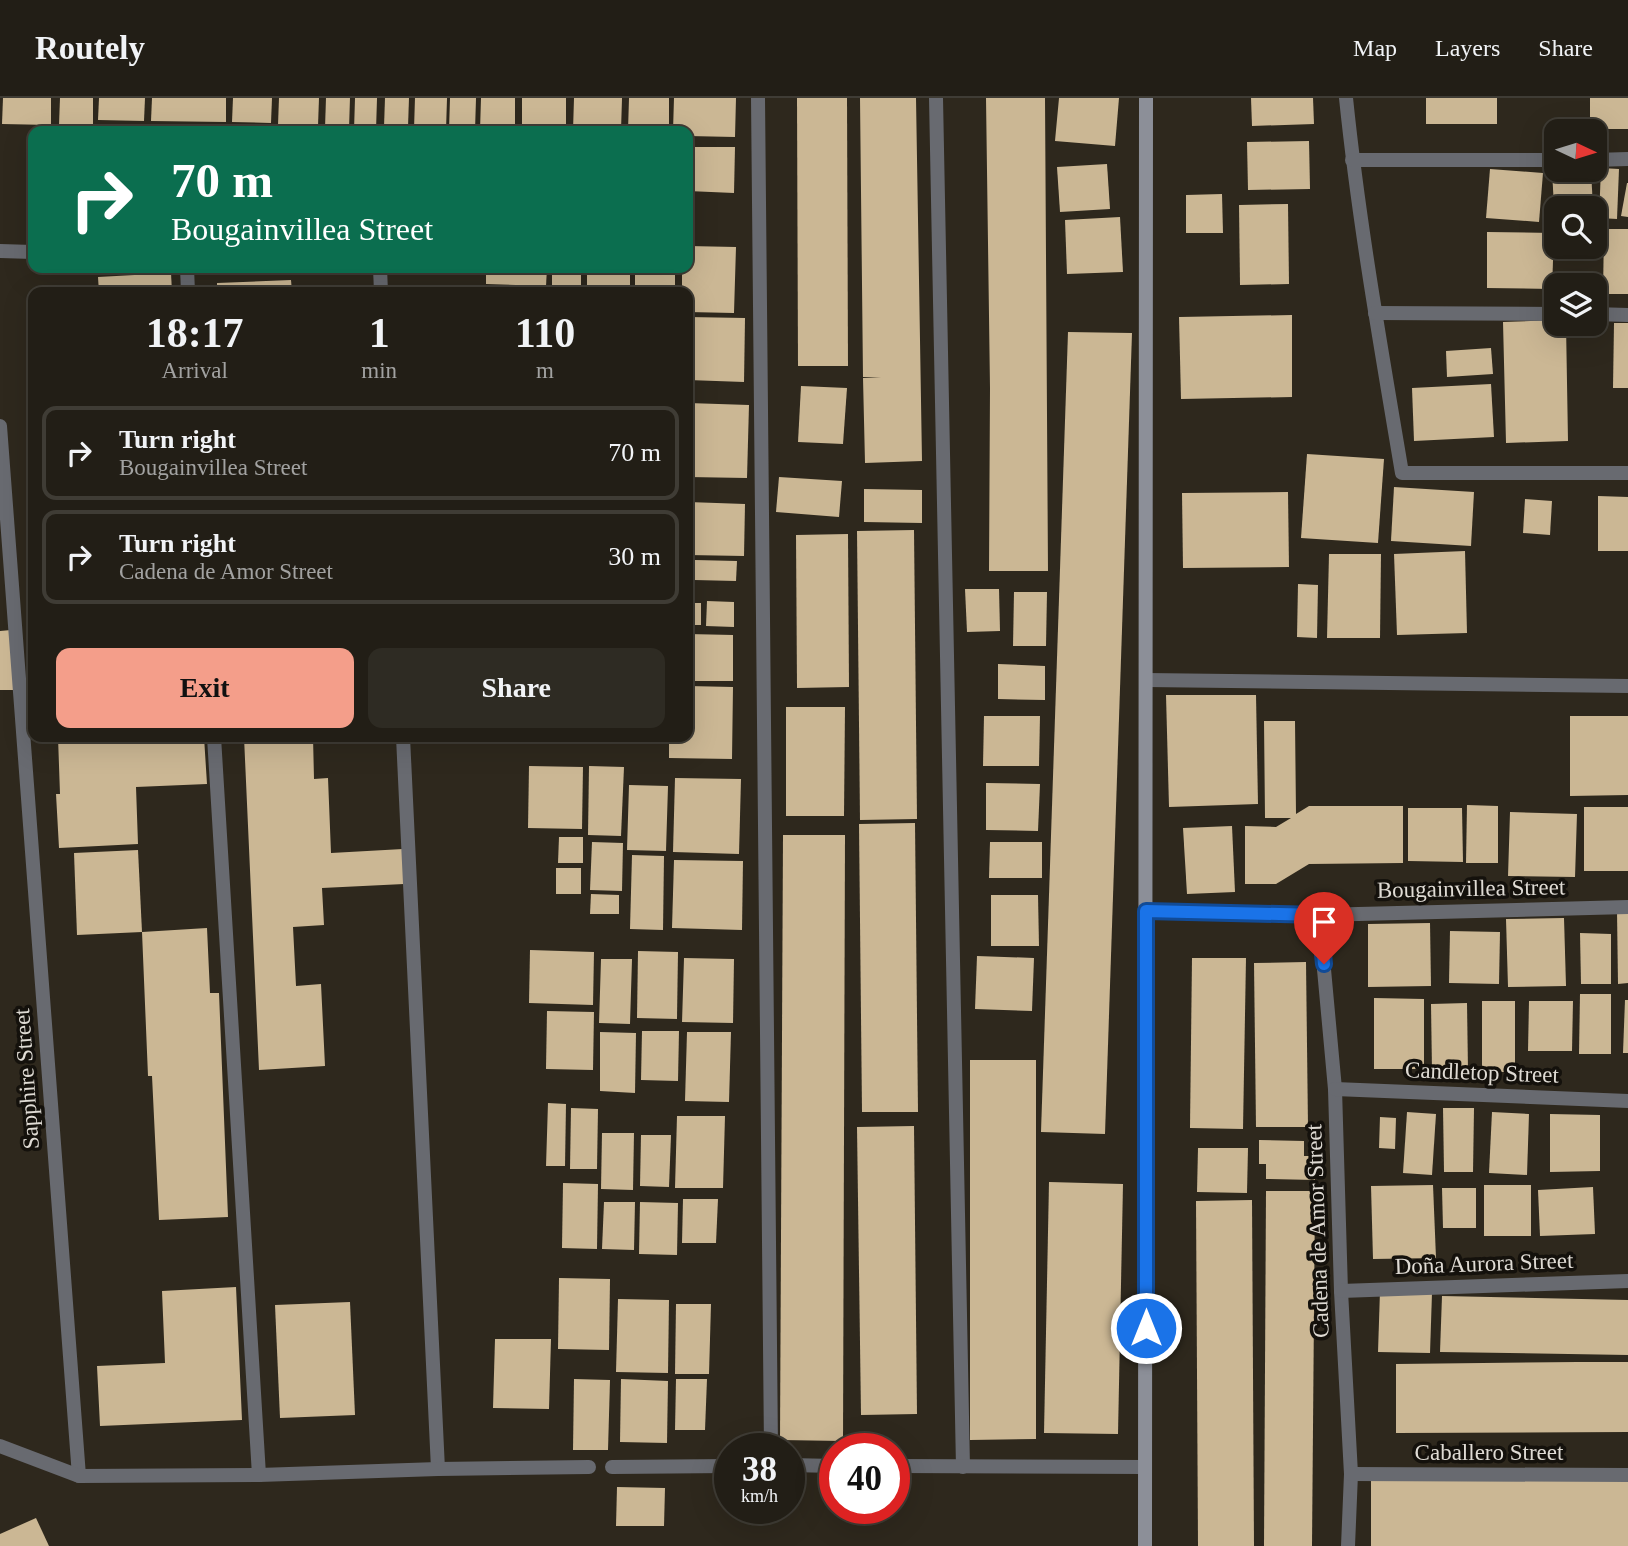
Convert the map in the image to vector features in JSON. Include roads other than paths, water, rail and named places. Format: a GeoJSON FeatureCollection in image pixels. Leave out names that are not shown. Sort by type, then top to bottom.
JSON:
{"type":"FeatureCollection","features":[{"type":"Feature","properties":{"kind":"street"},"geometry":{"type":"LineString","coordinates":[[758,98],[771,1433]]}},
{"type":"Feature","properties":{"kind":"street"},"geometry":{"type":"LineString","coordinates":[[936,98],[963,1467]]}},
{"type":"Feature","properties":{"kind":"street"},"geometry":{"type":"LineString","coordinates":[[1145,1546],[1146,98]]}},
{"type":"Feature","properties":{"kind":"street"},"geometry":{"type":"LineString","coordinates":[[1346,98],[1352,160],[1402,473],[1628,473]]}},
{"type":"Feature","properties":{"kind":"street"},"geometry":{"type":"LineString","coordinates":[[1607,160],[1628,159]]}},
{"type":"Feature","properties":{"kind":"street"},"geometry":{"type":"LineString","coordinates":[[1352,160],[1544,160]]}},
{"type":"Feature","properties":{"kind":"street"},"geometry":{"type":"LineString","coordinates":[[0,251],[28,252]]}},
{"type":"Feature","properties":{"kind":"street"},"geometry":{"type":"LineString","coordinates":[[1375,313],[1544,314]]}},
{"type":"Feature","properties":{"kind":"street"},"geometry":{"type":"LineString","coordinates":[[1607,314],[1628,315]]}},
{"type":"Feature","properties":{"kind":"street","name":"Sapphire Street"},"geometry":{"type":"LineString","coordinates":[[0,426],[79,1476]]}},
{"type":"Feature","properties":{"kind":"street"},"geometry":{"type":"LineString","coordinates":[[1146,680],[1628,686]]}},
{"type":"Feature","properties":{"kind":"street"},"geometry":{"type":"LineString","coordinates":[[215,742],[258,1475]]}},
{"type":"Feature","properties":{"kind":"street"},"geometry":{"type":"LineString","coordinates":[[402,742],[438,1469]]}},
{"type":"Feature","properties":{"kind":"street","name":"Bougainvillea Street"},"geometry":{"type":"LineString","coordinates":[[1146,911],[1319,915],[1628,907]]}},
{"type":"Feature","properties":{"kind":"street","name":"Cadena de Amor Street"},"geometry":{"type":"LineString","coordinates":[[1319,915],[1335,1089],[1341,1291],[1351,1474],[1348,1546]]}},
{"type":"Feature","properties":{"kind":"street","name":"Candletop Street"},"geometry":{"type":"LineString","coordinates":[[1335,1089],[1628,1101]]}},
{"type":"Feature","properties":{"kind":"street","name":"Doña Aurora Street"},"geometry":{"type":"LineString","coordinates":[[1341,1291],[1628,1281]]}},
{"type":"Feature","properties":{"kind":"street"},"geometry":{"type":"LineString","coordinates":[[0,1446],[79,1476],[258,1475],[589,1467]]}},
{"type":"Feature","properties":{"kind":"street"},"geometry":{"type":"LineString","coordinates":[[612,1467],[714,1466]]}},
{"type":"Feature","properties":{"kind":"street"},"geometry":{"type":"LineString","coordinates":[[910,1466],[1145,1467]]}},
{"type":"Feature","properties":{"kind":"street","name":"Caballero Street"},"geometry":{"type":"LineString","coordinates":[[1351,1474],[1628,1475]]}}]}
